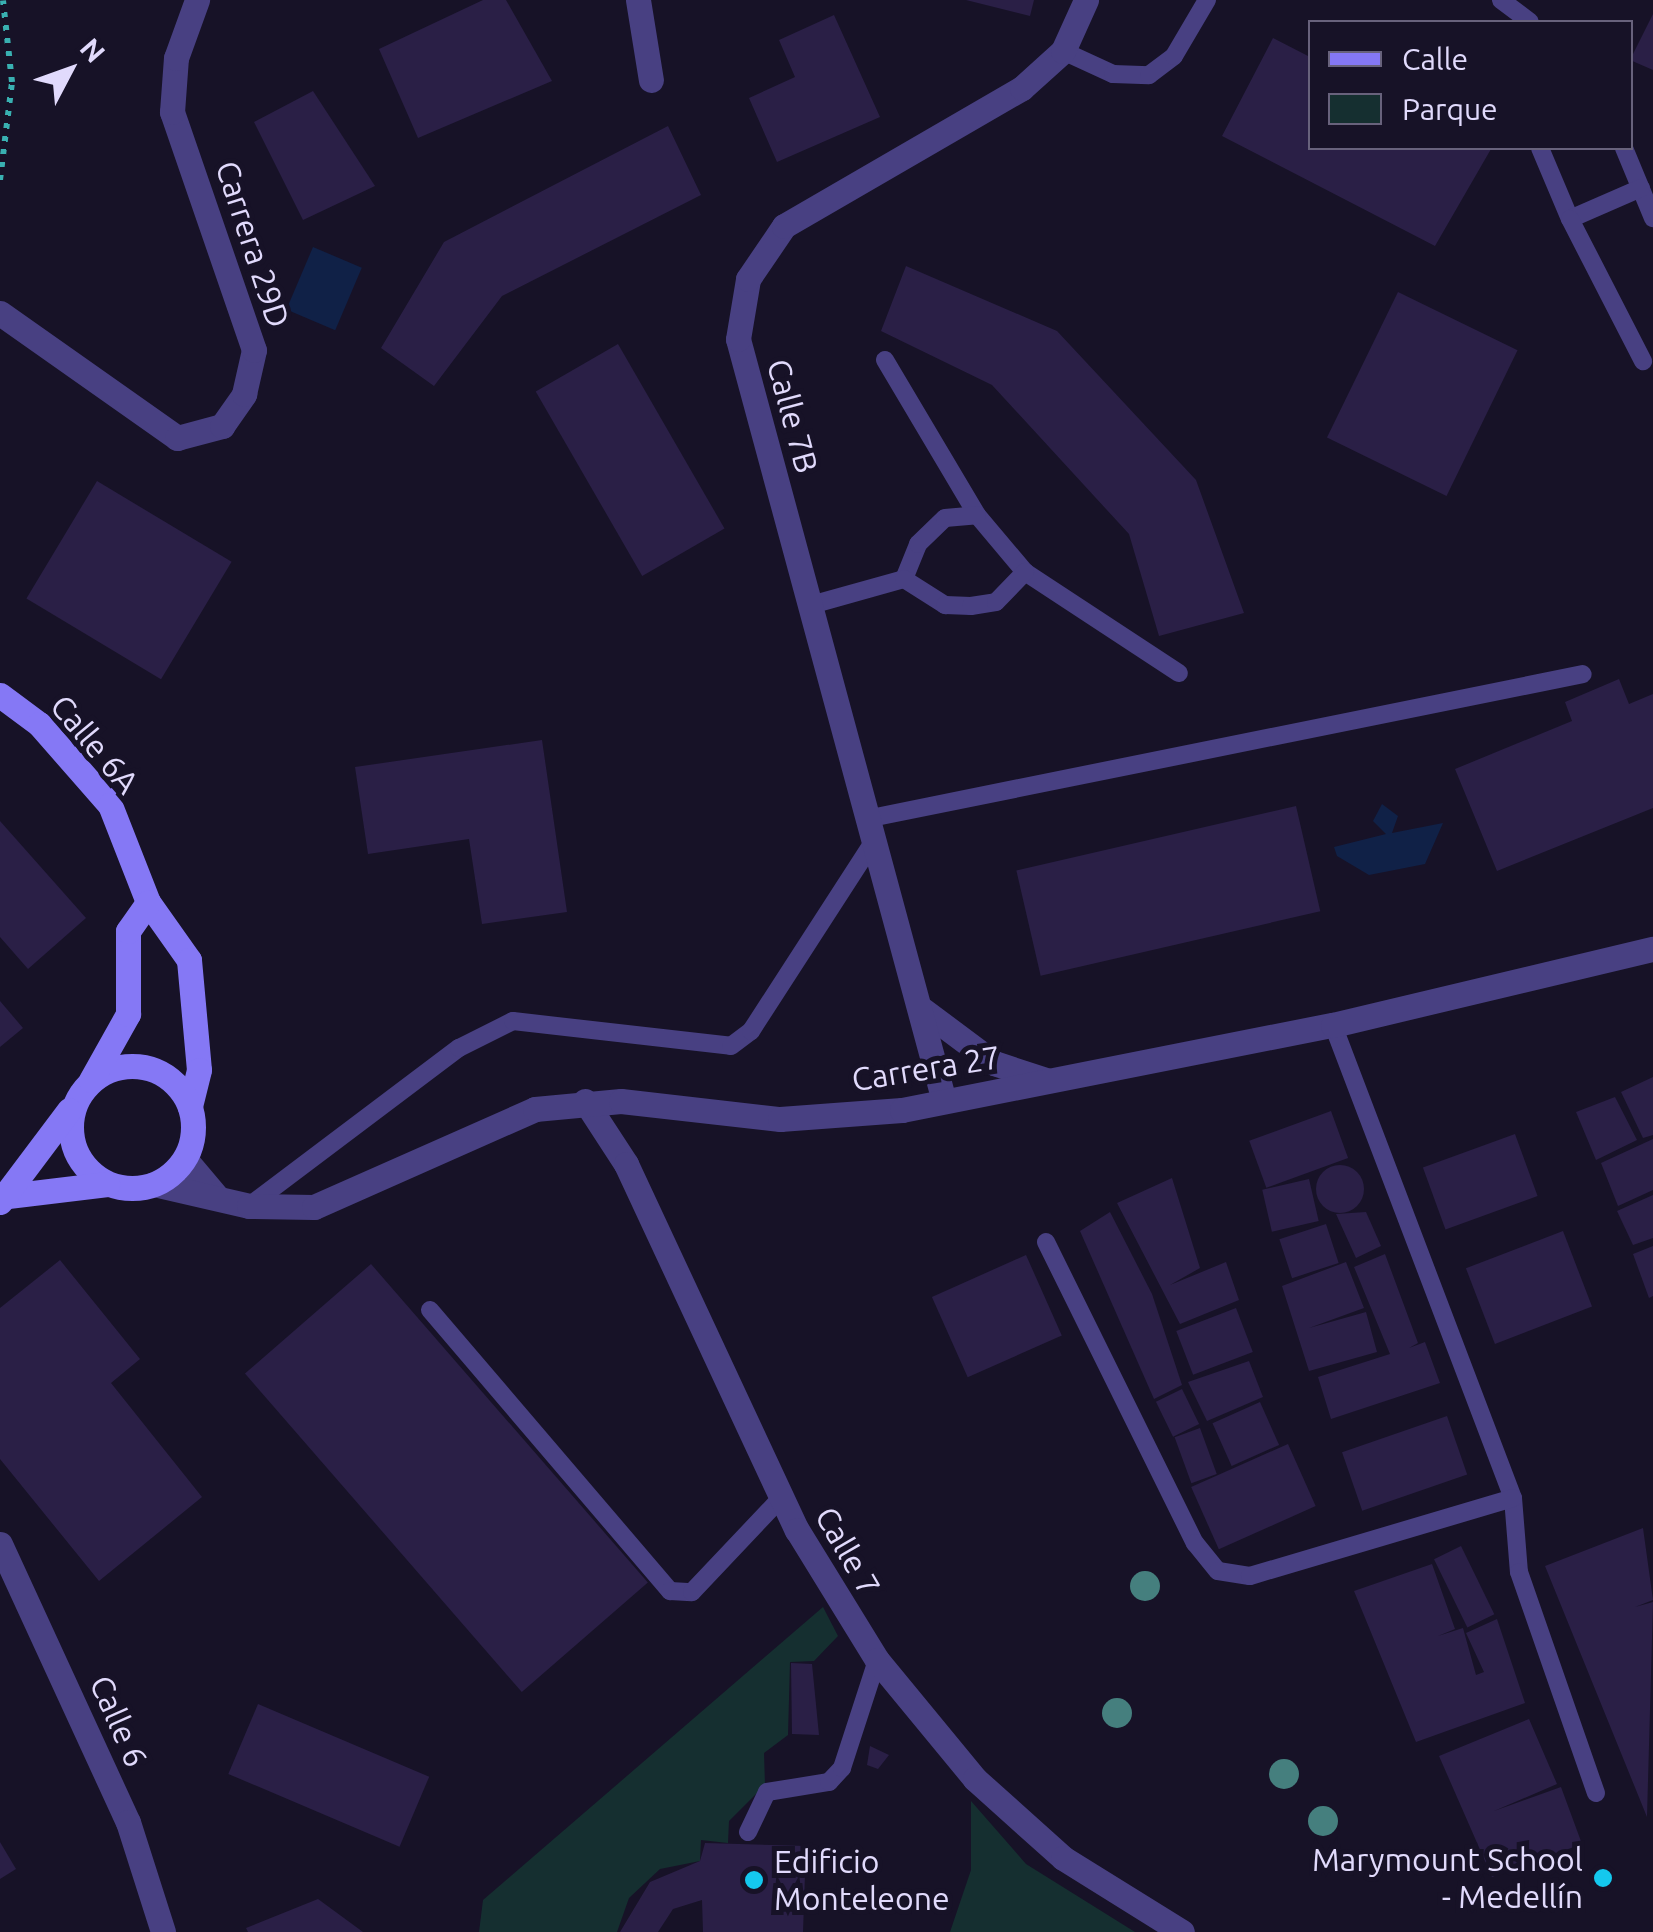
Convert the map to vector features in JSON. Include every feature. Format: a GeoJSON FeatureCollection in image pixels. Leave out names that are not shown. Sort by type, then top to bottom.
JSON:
{"type":"FeatureCollection","features":[{"type":"Feature","properties":{"kind":"street","name":"Carrera 29D"},"geometry":{"type":"LineString","coordinates":[[0,313],[178,438],[222,426],[244,394],[254,350],[172,112],[176,58],[197,0]]}},
{"type":"Feature","properties":{"kind":"street"},"geometry":{"type":"LineString","coordinates":[[638,0],[651,80]]}},
{"type":"Feature","properties":{"kind":"street","name":"Calle 7B"},"geometry":{"type":"LineString","coordinates":[[944,1102],[738,339],[748,279],[804,212],[1022,88],[1063,51],[1086,0]]}},
{"type":"Feature","properties":{"kind":"street","name":"Calle 6A"},"geometry":{"type":"LineString","coordinates":[[0,696],[39,724],[110,805],[148,902],[189,960],[199,1070],[190,1107]]}},
{"type":"Feature","properties":{"kind":"street"},"geometry":{"type":"LineString","coordinates":[[4,1199],[84,1089],[128,1014],[128,931],[148,902]]}},
{"type":"Feature","properties":{"kind":"street","name":"Carrera 27"},"geometry":{"type":"LineString","coordinates":[[154,1184],[249,1206],[314,1207],[482,1129],[586,1102],[621,1101],[780,1119],[944,1102],[1332,1026],[1653,949]]}},
{"type":"Feature","properties":{"kind":"street"},"geometry":{"type":"LineString","coordinates":[[919,1005],[954,1039],[1046,1080]]}},
{"type":"Feature","properties":{"kind":"street"},"geometry":{"type":"LineString","coordinates":[[4,1199],[107,1184],[154,1184],[185,1158],[190,1107],[146,1067],[84,1089]]}},
{"type":"Feature","properties":{"kind":"street"},"geometry":{"type":"LineString","coordinates":[[84,1089],[77,1156],[107,1184]]}},
{"type":"Feature","properties":{"kind":"street","name":"Calle 7"},"geometry":{"type":"LineString","coordinates":[[586,1102],[626,1164],[781,1498],[877,1660],[976,1779],[1063,1858],[1182,1932]]}},
{"type":"Feature","properties":{"kind":"street"},"geometry":{"type":"LineString","coordinates":[[185,1158],[218,1198]]}},
{"type":"Feature","properties":{"kind":"street","name":"Calle 6"},"geometry":{"type":"LineString","coordinates":[[0,1544],[128,1822],[162,1932]]}},
{"type":"Feature","properties":{"kind":"lane"},"geometry":{"type":"LineString","coordinates":[[1063,51],[1114,74],[1149,76],[1174,56],[1207,0]]}},
{"type":"Feature","properties":{"kind":"lane"},"geometry":{"type":"LineString","coordinates":[[1502,0],[1527,20]]}},
{"type":"Feature","properties":{"kind":"lane"},"geometry":{"type":"LineString","coordinates":[[1541,150],[1570,219],[1644,361]]}},
{"type":"Feature","properties":{"kind":"lane"},"geometry":{"type":"LineString","coordinates":[[1625,150],[1653,218]]}},
{"type":"Feature","properties":{"kind":"lane"},"geometry":{"type":"LineString","coordinates":[[1570,219],[1641,188]]}},
{"type":"Feature","properties":{"kind":"lane"},"geometry":{"type":"LineString","coordinates":[[884,360],[977,515],[1024,572],[1180,673]]}},
{"type":"Feature","properties":{"kind":"lane"},"geometry":{"type":"LineString","coordinates":[[904,579],[918,544],[945,518],[977,515]]}},
{"type":"Feature","properties":{"kind":"lane"},"geometry":{"type":"LineString","coordinates":[[811,604],[904,579],[945,605],[971,606],[996,602],[1024,572]]}},
{"type":"Feature","properties":{"kind":"lane"},"geometry":{"type":"LineString","coordinates":[[249,1206],[459,1048],[513,1021],[731,1046],[751,1031],[873,829],[1583,674]]}},
{"type":"Feature","properties":{"kind":"lane"},"geometry":{"type":"LineString","coordinates":[[1332,1026],[1512,1498],[1519,1572],[1596,1794]]}},
{"type":"Feature","properties":{"kind":"lane"},"geometry":{"type":"LineString","coordinates":[[1046,1242],[1195,1543],[1218,1571],[1250,1576],[1512,1498]]}},
{"type":"Feature","properties":{"kind":"lane"},"geometry":{"type":"LineString","coordinates":[[430,1310],[670,1591],[692,1592],[781,1498]]}},
{"type":"Feature","properties":{"kind":"lane"},"geometry":{"type":"LineString","coordinates":[[748,1832],[767,1792],[830,1782],[842,1768],[877,1660]]}},
{"type":"Feature","properties":{"kind":"path"},"geometry":{"type":"LineString","coordinates":[[0,180],[12,82],[4,0]]}},
{"type":"Feature","properties":{"kind":"green space"},"geometry":{"type":"Polygon","coordinates":[[[823,1607],[838,1636],[814,1661],[790,1662],[788,1735],[764,1753],[765,1785],[729,1821],[728,1843],[701,1840],[700,1861],[660,1869],[629,1898],[617,1932],[479,1932],[483,1900],[823,1607]]]}},
{"type":"Feature","properties":{"kind":"green space"},"geometry":{"type":"Polygon","coordinates":[[[971,1801],[1026,1864],[1135,1932],[950,1932],[971,1870],[971,1801]]]}},
{"type":"Feature","properties":{"kind":"water"},"geometry":{"type":"Polygon","coordinates":[[[313,247],[362,268],[335,330],[286,310],[313,247]]]}},
{"type":"Feature","properties":{"kind":"water"},"geometry":{"type":"Polygon","coordinates":[[[1382,804],[1398,816],[1392,833],[1443,823],[1425,864],[1369,875],[1337,856],[1334,847],[1386,834],[1373,821],[1382,804]]]}},
{"type":"Feature","properties":{"kind":"building"},"geometry":{"type":"Polygon","coordinates":[[[483,0],[506,0],[552,81],[418,138],[379,49],[483,0]]]}},
{"type":"Feature","properties":{"kind":"building"},"geometry":{"type":"Polygon","coordinates":[[[966,0],[1034,0],[1030,16],[966,0]]]}},
{"type":"Feature","properties":{"kind":"building"},"geometry":{"type":"Polygon","coordinates":[[[1653,14],[1653,70],[1633,61],[1653,14]]]}},
{"type":"Feature","properties":{"kind":"building"},"geometry":{"type":"Polygon","coordinates":[[[834,15],[880,117],[777,162],[749,98],[795,77],[779,40],[834,15]]]}},
{"type":"Feature","properties":{"kind":"building"},"geometry":{"type":"Polygon","coordinates":[[[1273,38],[1308,56],[1308,150],[1490,150],[1435,246],[1222,136],[1273,38]]]}},
{"type":"Feature","properties":{"kind":"building"},"geometry":{"type":"Polygon","coordinates":[[[313,91],[375,186],[303,220],[254,122],[313,91]]]}},
{"type":"Feature","properties":{"kind":"building"},"geometry":{"type":"Polygon","coordinates":[[[668,126],[701,195],[502,296],[434,386],[381,348],[444,242],[668,126]]]}},
{"type":"Feature","properties":{"kind":"building"},"geometry":{"type":"Polygon","coordinates":[[[906,266],[1057,331],[1196,480],[1244,613],[1159,636],[1129,534],[992,385],[881,331],[906,266]]]}},
{"type":"Feature","properties":{"kind":"building"},"geometry":{"type":"Polygon","coordinates":[[[1398,292],[1518,350],[1447,496],[1327,438],[1398,292]]]}},
{"type":"Feature","properties":{"kind":"building"},"geometry":{"type":"Polygon","coordinates":[[[618,344],[724,528],[642,576],[536,392],[618,344]]]}},
{"type":"Feature","properties":{"kind":"building"},"geometry":{"type":"Polygon","coordinates":[[[97,481],[232,562],[161,679],[26,598],[97,481]]]}},
{"type":"Feature","properties":{"kind":"building"},"geometry":{"type":"Polygon","coordinates":[[[1619,679],[1629,704],[1653,694],[1653,808],[1497,871],[1455,769],[1572,721],[1565,702],[1619,679]]]}},
{"type":"Feature","properties":{"kind":"building"},"geometry":{"type":"Polygon","coordinates":[[[542,740],[567,912],[482,924],[469,839],[368,854],[355,767],[542,740]]]}},
{"type":"Feature","properties":{"kind":"building"},"geometry":{"type":"Polygon","coordinates":[[[1296,806],[1320,911],[1041,976],[1016,871],[1296,806]]]}},
{"type":"Feature","properties":{"kind":"building"},"geometry":{"type":"Polygon","coordinates":[[[0,821],[86,918],[28,969],[0,937],[0,821]]]}},
{"type":"Feature","properties":{"kind":"building"},"geometry":{"type":"Polygon","coordinates":[[[0,1001],[23,1028],[0,1047],[0,1001]]]}},
{"type":"Feature","properties":{"kind":"building"},"geometry":{"type":"Polygon","coordinates":[[[1653,1077],[1653,1135],[1643,1138],[1621,1092],[1653,1077]]]}},
{"type":"Feature","properties":{"kind":"building"},"geometry":{"type":"Polygon","coordinates":[[[1615,1097],[1637,1140],[1596,1160],[1576,1112],[1615,1097]]]}},
{"type":"Feature","properties":{"kind":"building"},"geometry":{"type":"Polygon","coordinates":[[[1331,1111],[1348,1158],[1266,1188],[1249,1141],[1331,1111]]]}},
{"type":"Feature","properties":{"kind":"building"},"geometry":{"type":"Polygon","coordinates":[[[1515,1134],[1538,1196],[1445,1230],[1423,1168],[1515,1134]]]}},
{"type":"Feature","properties":{"kind":"building"},"geometry":{"type":"Polygon","coordinates":[[[1653,1139],[1653,1190],[1618,1206],[1601,1163],[1653,1139]]]}},
{"type":"Feature","properties":{"kind":"building"},"geometry":{"type":"Polygon","coordinates":[[[1340,1165],[1357,1172],[1364,1189],[1357,1206],[1340,1213],[1323,1206],[1316,1189],[1323,1172],[1340,1165]]]}},
{"type":"Feature","properties":{"kind":"building"},"geometry":{"type":"Polygon","coordinates":[[[1172,1178],[1200,1268],[1170,1285],[1226,1262],[1239,1300],[1180,1324],[1117,1203],[1172,1178]]]}},
{"type":"Feature","properties":{"kind":"building"},"geometry":{"type":"Polygon","coordinates":[[[1309,1179],[1319,1221],[1272,1232],[1262,1190],[1309,1179]]]}},
{"type":"Feature","properties":{"kind":"building"},"geometry":{"type":"Polygon","coordinates":[[[1653,1195],[1653,1238],[1633,1245],[1617,1211],[1653,1195]]]}},
{"type":"Feature","properties":{"kind":"building"},"geometry":{"type":"Polygon","coordinates":[[[1110,1212],[1152,1294],[1182,1385],[1154,1399],[1080,1231],[1110,1212]]]}},
{"type":"Feature","properties":{"kind":"building"},"geometry":{"type":"Polygon","coordinates":[[[1366,1212],[1381,1246],[1356,1258],[1336,1214],[1366,1212]]]}},
{"type":"Feature","properties":{"kind":"building"},"geometry":{"type":"Polygon","coordinates":[[[1326,1224],[1339,1263],[1292,1278],[1279,1239],[1326,1224]]]}},
{"type":"Feature","properties":{"kind":"building"},"geometry":{"type":"Polygon","coordinates":[[[1563,1231],[1592,1307],[1495,1344],[1466,1268],[1563,1231]]]}},
{"type":"Feature","properties":{"kind":"building"},"geometry":{"type":"Polygon","coordinates":[[[1653,1246],[1653,1296],[1649,1298],[1633,1254],[1653,1246]]]}},
{"type":"Feature","properties":{"kind":"building"},"geometry":{"type":"Polygon","coordinates":[[[1385,1254],[1418,1343],[1409,1348],[1425,1342],[1440,1383],[1331,1419],[1318,1377],[1390,1354],[1354,1267],[1385,1254]]]}},
{"type":"Feature","properties":{"kind":"building"},"geometry":{"type":"Polygon","coordinates":[[[1026,1255],[1062,1335],[968,1377],[932,1297],[1026,1255]]]}},
{"type":"Feature","properties":{"kind":"building"},"geometry":{"type":"Polygon","coordinates":[[[60,1260],[140,1359],[111,1383],[202,1497],[99,1581],[0,1459],[0,1308],[60,1260]]]}},
{"type":"Feature","properties":{"kind":"building"},"geometry":{"type":"Polygon","coordinates":[[[1346,1262],[1364,1308],[1309,1328],[1366,1312],[1377,1352],[1309,1371],[1282,1286],[1346,1262]]]}},
{"type":"Feature","properties":{"kind":"building"},"geometry":{"type":"Polygon","coordinates":[[[371,1264],[648,1582],[522,1692],[245,1374],[371,1264]]]}},
{"type":"Feature","properties":{"kind":"building"},"geometry":{"type":"Polygon","coordinates":[[[1236,1308],[1253,1352],[1193,1375],[1176,1331],[1236,1308]]]}},
{"type":"Feature","properties":{"kind":"building"},"geometry":{"type":"Polygon","coordinates":[[[1249,1361],[1263,1397],[1207,1421],[1188,1382],[1249,1361]]]}},
{"type":"Feature","properties":{"kind":"building"},"geometry":{"type":"Polygon","coordinates":[[[1182,1389],[1199,1424],[1173,1437],[1156,1402],[1182,1389]]]}},
{"type":"Feature","properties":{"kind":"building"},"geometry":{"type":"Polygon","coordinates":[[[1260,1402],[1279,1445],[1232,1466],[1212,1423],[1260,1402]]]}},
{"type":"Feature","properties":{"kind":"building"},"geometry":{"type":"Polygon","coordinates":[[[1447,1416],[1467,1475],[1362,1511],[1342,1452],[1447,1416]]]}},
{"type":"Feature","properties":{"kind":"building"},"geometry":{"type":"Polygon","coordinates":[[[1200,1428],[1217,1474],[1191,1483],[1175,1437],[1200,1428]]]}},
{"type":"Feature","properties":{"kind":"building"},"geometry":{"type":"Polygon","coordinates":[[[1288,1444],[1316,1506],[1219,1549],[1191,1487],[1288,1444]]]}},
{"type":"Feature","properties":{"kind":"building"},"geometry":{"type":"Polygon","coordinates":[[[1643,1528],[1653,1600],[1635,1607],[1653,1602],[1647,1817],[1545,1566],[1643,1528]]]}},
{"type":"Feature","properties":{"kind":"building"},"geometry":{"type":"Polygon","coordinates":[[[1461,1546],[1494,1614],[1467,1627],[1434,1559],[1461,1546]]]}},
{"type":"Feature","properties":{"kind":"building"},"geometry":{"type":"Polygon","coordinates":[[[1432,1564],[1455,1629],[1438,1636],[1463,1628],[1476,1675],[1484,1672],[1466,1633],[1497,1619],[1525,1703],[1416,1742],[1354,1591],[1432,1564]]]}},
{"type":"Feature","properties":{"kind":"building"},"geometry":{"type":"Polygon","coordinates":[[[791,1663],[812,1664],[819,1735],[792,1734],[791,1663]]]}},
{"type":"Feature","properties":{"kind":"building"},"geometry":{"type":"Polygon","coordinates":[[[258,1704],[429,1777],[400,1847],[228,1774],[258,1704]]]}},
{"type":"Feature","properties":{"kind":"building"},"geometry":{"type":"Polygon","coordinates":[[[1529,1719],[1557,1784],[1494,1811],[1561,1787],[1582,1844],[1492,1877],[1439,1756],[1529,1719]]]}},
{"type":"Feature","properties":{"kind":"building"},"geometry":{"type":"Polygon","coordinates":[[[870,1746],[889,1755],[878,1769],[867,1765],[870,1746]]]}},
{"type":"Feature","properties":{"kind":"building"},"geometry":{"type":"Polygon","coordinates":[[[0,1842],[16,1869],[0,1879],[0,1842]]]}},
{"type":"Feature","properties":{"kind":"building","name":"Edificio Monteleone"},"geometry":{"type":"Polygon","coordinates":[[[705,1843],[806,1846],[803,1932],[703,1932],[702,1900],[673,1909],[658,1932],[620,1932],[650,1882],[700,1861],[705,1843]]]}},
{"type":"Feature","properties":{"kind":"building"},"geometry":{"type":"Polygon","coordinates":[[[318,1899],[363,1932],[248,1932],[246,1928],[318,1899]]]}},
{"type":"Feature","properties":{"kind":"place","name":"Marymount School - Medellín"},"geometry":{"type":"Point","coordinates":[1603,1878]}},
{"type":"Feature","properties":{"kind":"place","name":"Edificio Monteleone"},"geometry":{"type":"Point","coordinates":[754,1880]}}]}
